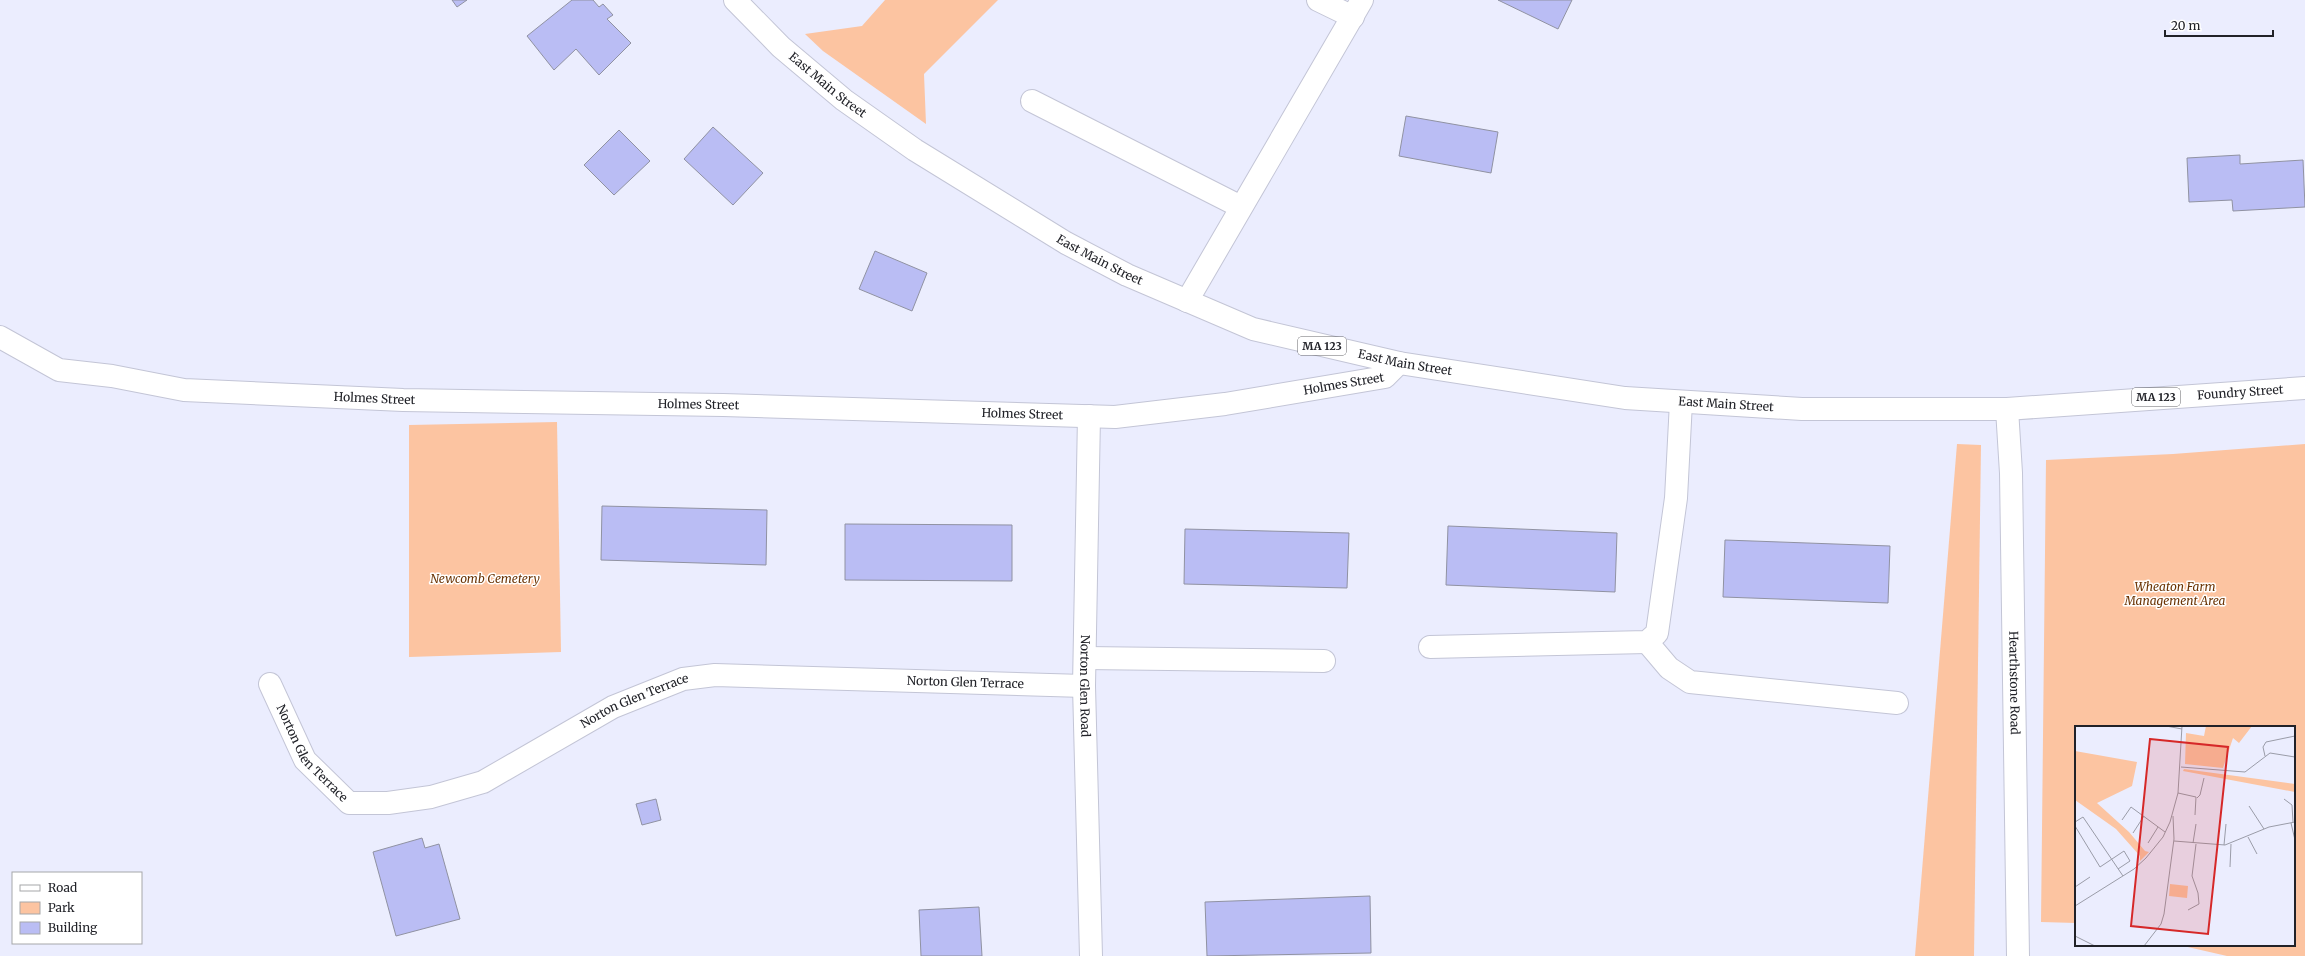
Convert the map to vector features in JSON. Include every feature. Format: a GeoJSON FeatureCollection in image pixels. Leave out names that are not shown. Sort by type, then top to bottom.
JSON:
{"type":"FeatureCollection","features":[{"type":"Feature","properties":{"kind":"main road","name":"East Main Street"},"geometry":{"type":"LineString","coordinates":[[735,0],[781,47],[844,100],[915,150],[1066,242],[1127,275],[1253,329],[1399,363],[1625,398],[1802,409],[2007,409]]}},
{"type":"Feature","properties":{"kind":"main road"},"geometry":{"type":"LineString","coordinates":[[1187,301],[1358,8],[1318,0]]}},
{"type":"Feature","properties":{"kind":"main road"},"geometry":{"type":"LineString","coordinates":[[1032,101],[1241,207]]}},
{"type":"Feature","properties":{"kind":"main road","name":"Holmes Street"},"geometry":{"type":"LineString","coordinates":[[0,337],[59,370],[112,376],[184,390],[403,400],[723,405],[1115,417],[1225,404],[1385,377],[1399,363]]}},
{"type":"Feature","properties":{"kind":"main road","name":"Foundry Street"},"geometry":{"type":"LineString","coordinates":[[2007,409],[2305,388]]}},
{"type":"Feature","properties":{"kind":"main road"},"geometry":{"type":"LineString","coordinates":[[1430,647],[1647,642],[1657,633],[1676,498],[1681,402]]}},
{"type":"Feature","properties":{"kind":"main road","name":"Hearthstone Road"},"geometry":{"type":"LineString","coordinates":[[2007,409],[2011,472],[2018,956]]}},
{"type":"Feature","properties":{"kind":"main road","name":"Norton Glen Road"},"geometry":{"type":"LineString","coordinates":[[1089,416],[1084,686],[1091,956]]}},
{"type":"Feature","properties":{"kind":"main road"},"geometry":{"type":"LineString","coordinates":[[1647,642],[1669,668],[1690,682],[1897,703]]}},
{"type":"Feature","properties":{"kind":"main road"},"geometry":{"type":"LineString","coordinates":[[1085,658],[1324,662]]}},
{"type":"Feature","properties":{"kind":"main road","name":"Norton Glen Terrace"},"geometry":{"type":"LineString","coordinates":[[270,684],[305,760],[349,803],[388,803],[431,797],[483,782],[613,707],[683,679],[723,675],[1084,686]]}},
{"type":"Feature","properties":{"kind":"green space"},"geometry":{"type":"Polygon","coordinates":[[[885,0],[998,0],[924,74],[926,124],[823,51],[805,34],[862,26],[885,0]]]}},
{"type":"Feature","properties":{"kind":"green space","name":"Newcomb Cemetery"},"geometry":{"type":"Polygon","coordinates":[[[557,422],[561,652],[409,657],[409,425],[557,422]]]}},
{"type":"Feature","properties":{"kind":"green space"},"geometry":{"type":"Polygon","coordinates":[[[1957,444],[1981,445],[1974,956],[1915,956],[1957,444]]]}},
{"type":"Feature","properties":{"kind":"green space","name":"Wheaton Farm Management Area"},"geometry":{"type":"Polygon","coordinates":[[[2305,444],[2305,956],[2227,956],[2183,946],[2295,946],[2295,726],[2075,726],[2075,923],[2041,922],[2046,460],[2173,454],[2305,444]]]}},
{"type":"Feature","properties":{"kind":"building"},"geometry":{"type":"Polygon","coordinates":[[[452,0],[467,0],[457,7],[452,0]]]}},
{"type":"Feature","properties":{"kind":"building"},"geometry":{"type":"Polygon","coordinates":[[[572,0],[593,0],[599,7],[603,4],[613,15],[607,19],[631,43],[599,75],[576,49],[554,70],[527,36],[572,0]]]}},
{"type":"Feature","properties":{"kind":"building"},"geometry":{"type":"Polygon","coordinates":[[[1498,0],[1572,0],[1558,29],[1498,0]]]}},
{"type":"Feature","properties":{"kind":"building"},"geometry":{"type":"Polygon","coordinates":[[[1406,116],[1498,132],[1491,173],[1399,156],[1406,116]]]}},
{"type":"Feature","properties":{"kind":"building"},"geometry":{"type":"Polygon","coordinates":[[[713,127],[763,173],[733,205],[684,159],[713,127]]]}},
{"type":"Feature","properties":{"kind":"building"},"geometry":{"type":"Polygon","coordinates":[[[619,130],[650,161],[614,195],[584,165],[619,130]]]}},
{"type":"Feature","properties":{"kind":"building"},"geometry":{"type":"Polygon","coordinates":[[[2240,155],[2240,164],[2303,160],[2305,207],[2233,211],[2232,200],[2189,202],[2187,158],[2240,155]]]}},
{"type":"Feature","properties":{"kind":"building"},"geometry":{"type":"Polygon","coordinates":[[[875,251],[927,273],[912,311],[859,289],[875,251]]]}},
{"type":"Feature","properties":{"kind":"building"},"geometry":{"type":"Polygon","coordinates":[[[602,506],[767,510],[766,565],[601,560],[602,506]]]}},
{"type":"Feature","properties":{"kind":"building"},"geometry":{"type":"Polygon","coordinates":[[[845,524],[1012,525],[1012,581],[845,580],[845,524]]]}},
{"type":"Feature","properties":{"kind":"building"},"geometry":{"type":"Polygon","coordinates":[[[1448,526],[1617,533],[1615,592],[1446,585],[1448,526]]]}},
{"type":"Feature","properties":{"kind":"building"},"geometry":{"type":"Polygon","coordinates":[[[1185,529],[1349,533],[1347,588],[1184,584],[1185,529]]]}},
{"type":"Feature","properties":{"kind":"building"},"geometry":{"type":"Polygon","coordinates":[[[1725,540],[1890,546],[1888,603],[1723,597],[1725,540]]]}},
{"type":"Feature","properties":{"kind":"building"},"geometry":{"type":"Polygon","coordinates":[[[656,799],[661,820],[642,825],[636,804],[656,799]]]}},
{"type":"Feature","properties":{"kind":"building"},"geometry":{"type":"Polygon","coordinates":[[[422,838],[425,848],[439,844],[460,919],[396,936],[373,852],[422,838]]]}},
{"type":"Feature","properties":{"kind":"building"},"geometry":{"type":"Polygon","coordinates":[[[1370,896],[1371,953],[1207,956],[1205,902],[1370,896]]]}},
{"type":"Feature","properties":{"kind":"building"},"geometry":{"type":"Polygon","coordinates":[[[979,907],[982,956],[921,956],[919,910],[979,907]]]}}]}
